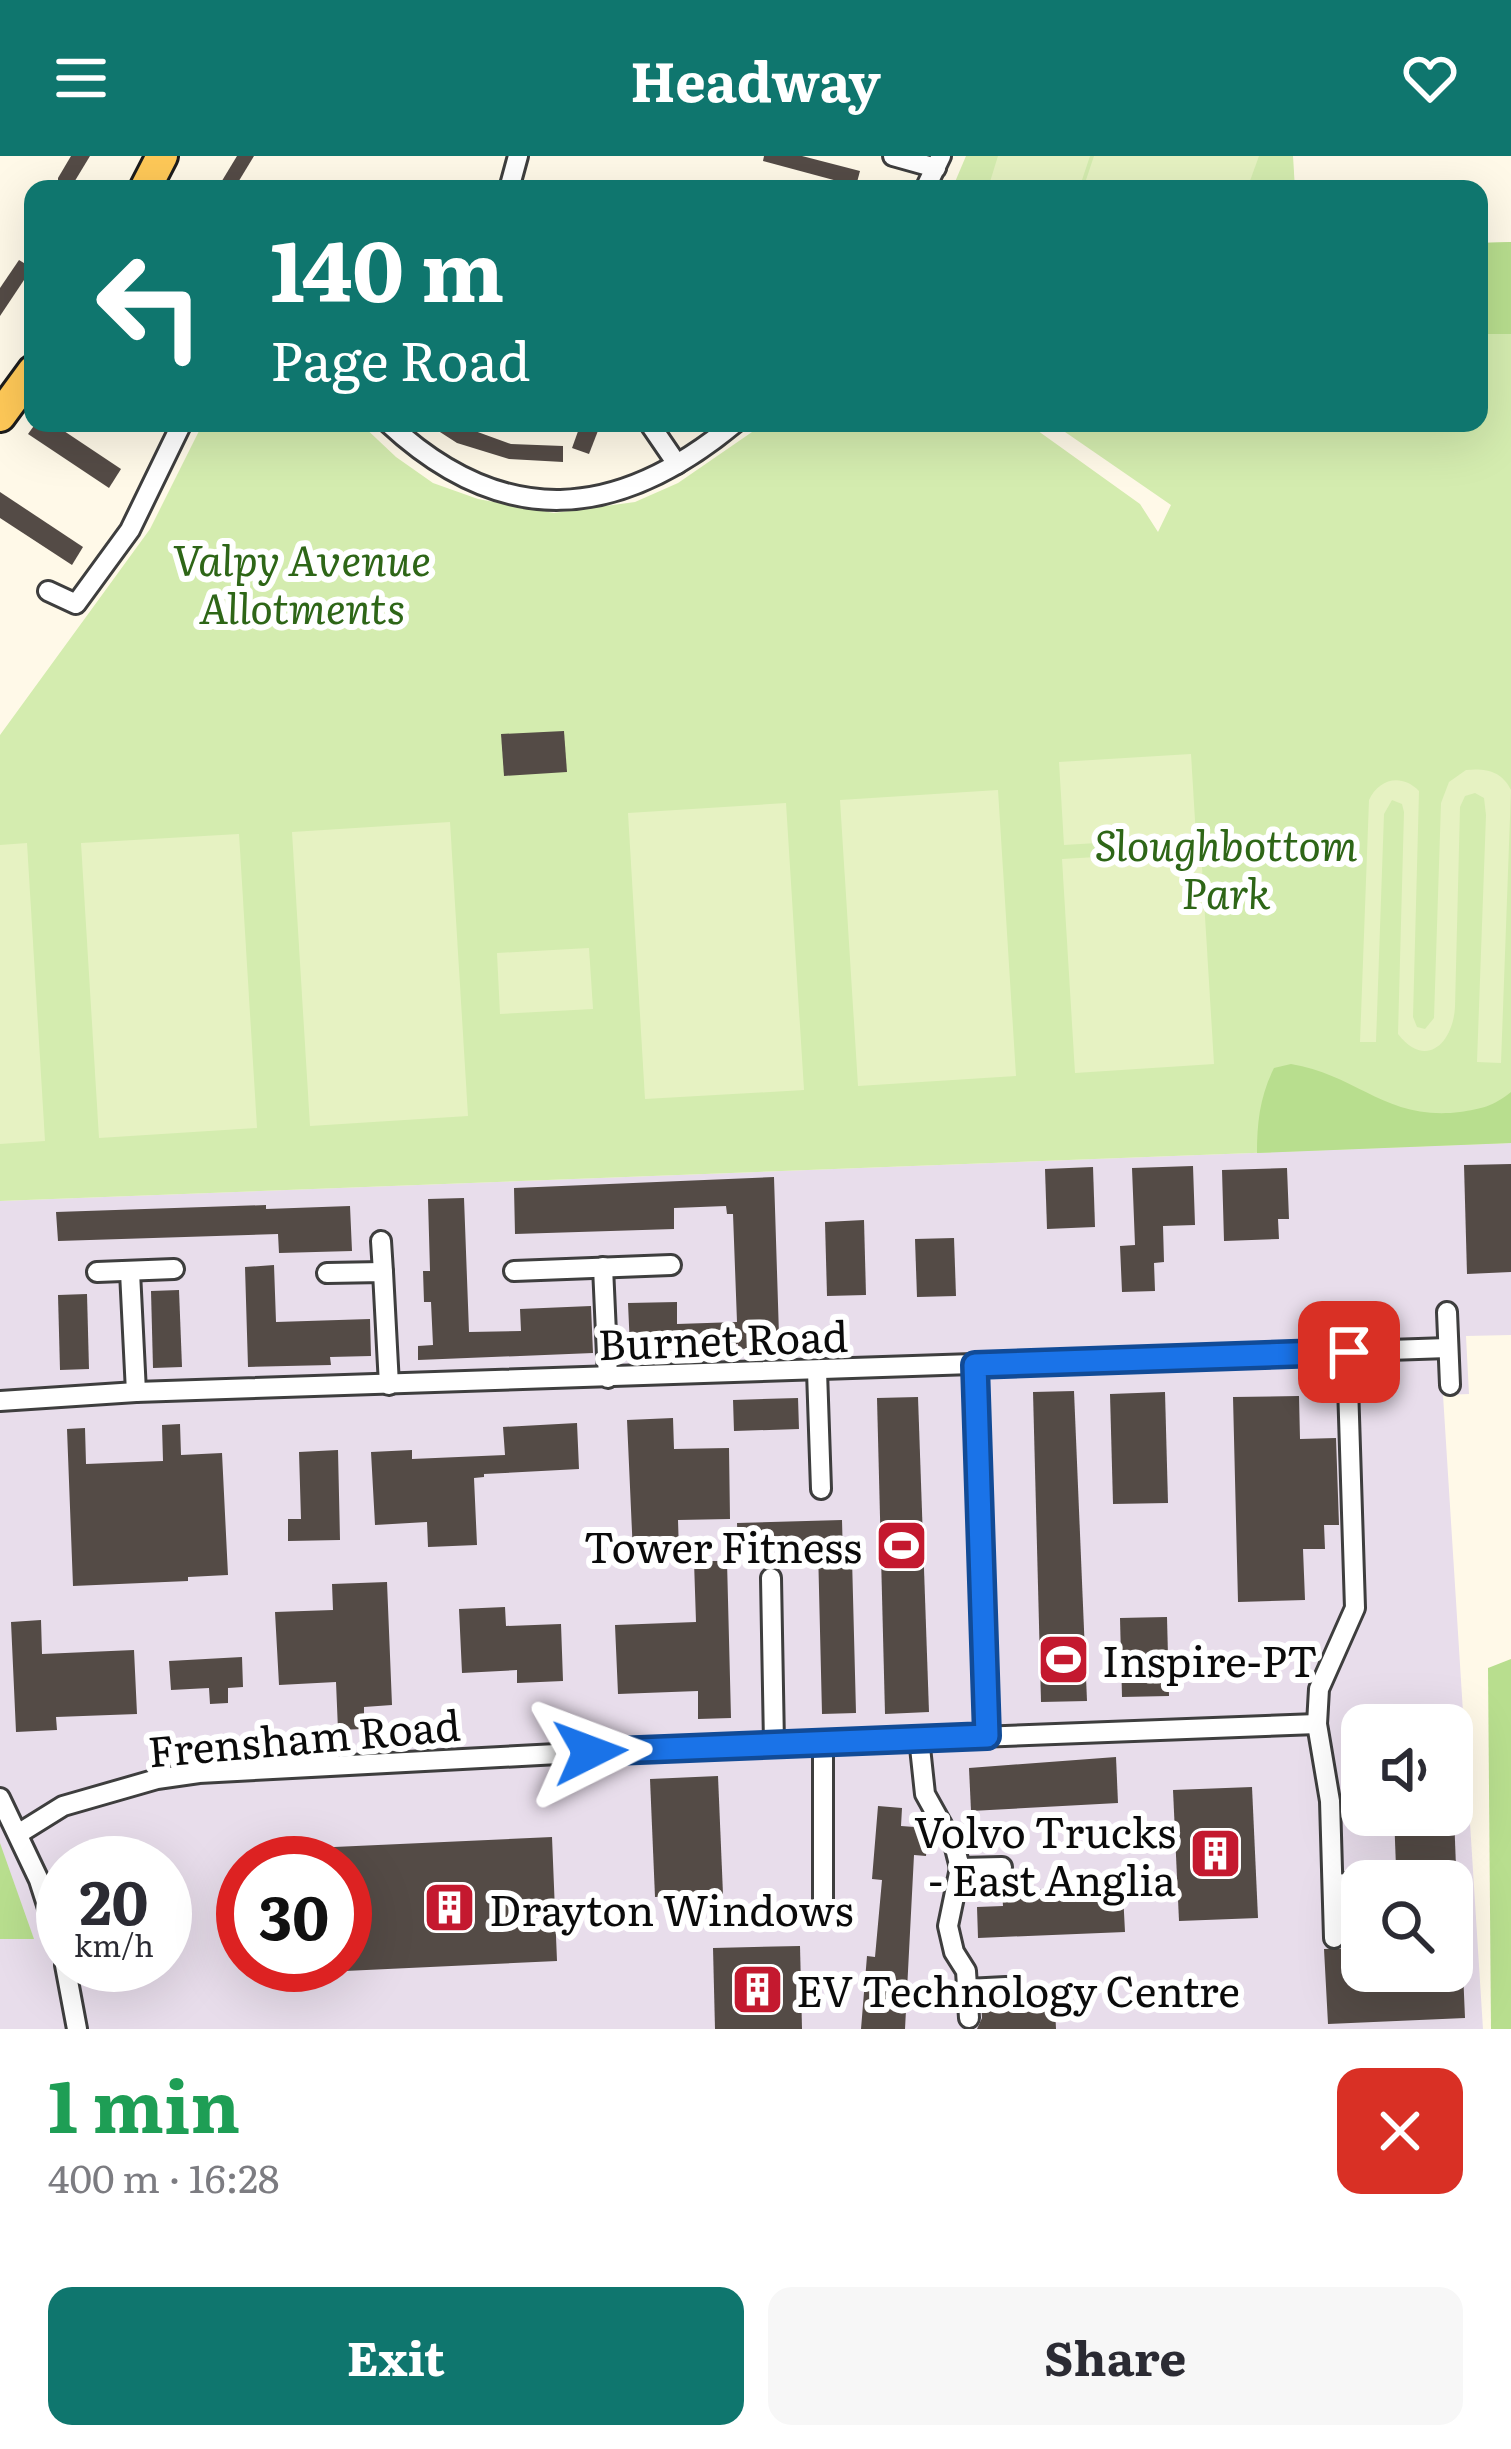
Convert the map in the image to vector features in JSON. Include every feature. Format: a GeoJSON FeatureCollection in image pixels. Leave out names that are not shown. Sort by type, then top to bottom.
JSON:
{"type":"FeatureCollection","features":[{"type":"Feature","properties":{"kind":"main road"},"geometry":{"type":"LineString","coordinates":[[0,416],[24,383]]}},
{"type":"Feature","properties":{"kind":"street"},"geometry":{"type":"LineString","coordinates":[[893,156],[939,162]]}},
{"type":"Feature","properties":{"kind":"street"},"geometry":{"type":"LineString","coordinates":[[48,591],[76,604],[130,530],[178,432]]}},
{"type":"Feature","properties":{"kind":"street"},"geometry":{"type":"LineString","coordinates":[[400,432],[476,486],[506,495],[598,498],[657,477],[722,432]]}},
{"type":"Feature","properties":{"kind":"street"},"geometry":{"type":"LineString","coordinates":[[656,432],[677,464]]}},
{"type":"Feature","properties":{"kind":"street"},"geometry":{"type":"LineString","coordinates":[[381,1241],[389,1385]]}},
{"type":"Feature","properties":{"kind":"street"},"geometry":{"type":"LineString","coordinates":[[514,1271],[671,1265]]}},
{"type":"Feature","properties":{"kind":"street"},"geometry":{"type":"LineString","coordinates":[[603,1267],[608,1378]]}},
{"type":"Feature","properties":{"kind":"street"},"geometry":{"type":"LineString","coordinates":[[97,1272],[174,1269]]}},
{"type":"Feature","properties":{"kind":"street"},"geometry":{"type":"LineString","coordinates":[[130,1272],[136,1392]]}},
{"type":"Feature","properties":{"kind":"street"},"geometry":{"type":"LineString","coordinates":[[327,1273],[383,1272]]}},
{"type":"Feature","properties":{"kind":"street"},"geometry":{"type":"LineString","coordinates":[[1447,1312],[1450,1385]]}},
{"type":"Feature","properties":{"kind":"street","name":"Burnet Road"},"geometry":{"type":"LineString","coordinates":[[0,1401],[136,1392],[1448,1348]]}},
{"type":"Feature","properties":{"kind":"street"},"geometry":{"type":"LineString","coordinates":[[975,1365],[987,1736]]}},
{"type":"Feature","properties":{"kind":"street"},"geometry":{"type":"LineString","coordinates":[[817,1371],[821,1489]]}},
{"type":"Feature","properties":{"kind":"street"},"geometry":{"type":"LineString","coordinates":[[1334,1938],[1330,1801],[1317,1724],[1319,1689],[1355,1608],[1348,1384]]}},
{"type":"Feature","properties":{"kind":"street"},"geometry":{"type":"LineString","coordinates":[[771,1578],[774,1744]]}},
{"type":"Feature","properties":{"kind":"street","name":"Frensham Road"},"geometry":{"type":"LineString","coordinates":[[18,1834],[63,1806],[157,1778],[199,1773],[774,1744],[1317,1724]]}},
{"type":"Feature","properties":{"kind":"street"},"geometry":{"type":"LineString","coordinates":[[919,1738],[925,1794],[955,1848],[960,1868],[948,1926],[954,1952],[966,1971],[969,2018]]}},
{"type":"Feature","properties":{"kind":"street"},"geometry":{"type":"LineString","coordinates":[[823,1743],[814,1825],[824,1918]]}},
{"type":"Feature","properties":{"kind":"street"},"geometry":{"type":"LineString","coordinates":[[0,1798],[36,1875]]}},
{"type":"Feature","properties":{"kind":"street"},"geometry":{"type":"LineString","coordinates":[[960,1868],[1002,1867]]}},
{"type":"Feature","properties":{"kind":"street"},"geometry":{"type":"LineString","coordinates":[[1334,1884],[1341,1884]]}},
{"type":"Feature","properties":{"kind":"street"},"geometry":{"type":"LineString","coordinates":[[967,1989],[1006,1987]]}},
{"type":"Feature","properties":{"kind":"street"},"geometry":{"type":"LineString","coordinates":[[70,1992],[77,2029]]}},
{"type":"Feature","properties":{"kind":"shaded area"},"geometry":{"type":"Polygon","coordinates":[[[1511,1143],[1511,1335],[1466,1336],[1469,1394],[1443,1395],[1462,1704],[1341,1704],[1341,1836],[1471,1836],[1472,1860],[1341,1860],[1341,1992],[1473,1992],[1473,1870],[1483,2029],[0,2029],[0,1201],[1511,1143]]]}},
{"type":"Feature","properties":{"kind":"green space"},"geometry":{"type":"Polygon","coordinates":[[[966,156],[1293,156],[1294,180],[956,180],[966,156]]]}},
{"type":"Feature","properties":{"kind":"green space"},"geometry":{"type":"Polygon","coordinates":[[[998,156],[1090,156],[1082,180],[991,180],[998,156]]]}},
{"type":"Feature","properties":{"kind":"green space"},"geometry":{"type":"Polygon","coordinates":[[[1094,156],[1259,156],[1250,180],[1086,180],[1094,156]]]}},
{"type":"Feature","properties":{"kind":"green space","name":"Sloughbottom Park"},"geometry":{"type":"Polygon","coordinates":[[[1511,242],[1511,1143],[0,1201],[0,735],[150,529],[198,432],[370,432],[433,483],[478,499],[554,513],[635,502],[678,483],[752,432],[1040,432],[1140,504],[1158,532],[1171,505],[1065,432],[1488,432],[1488,243],[1511,242]]]}},
{"type":"Feature","properties":{"kind":"green space"},"geometry":{"type":"Polygon","coordinates":[[[1511,242],[1511,334],[1488,334],[1488,243],[1511,242]]]}},
{"type":"Feature","properties":{"kind":"green space"},"geometry":{"type":"Polygon","coordinates":[[[1191,754],[1196,837],[1064,845],[1059,762],[1191,754]]]}},
{"type":"Feature","properties":{"kind":"green space"},"geometry":{"type":"Polygon","coordinates":[[[1466,770],[1492,772],[1511,790],[1501,1063],[1477,1062],[1486,815],[1484,798],[1475,793],[1465,796],[1460,807],[1455,1007],[1449,1031],[1428,1051],[1408,1045],[1398,1034],[1404,812],[1402,804],[1392,800],[1384,814],[1376,1042],[1360,1042],[1369,800],[1378,787],[1391,781],[1405,782],[1419,791],[1413,1017],[1417,1027],[1425,1029],[1434,1018],[1441,803],[1449,782],[1466,770]]]}},
{"type":"Feature","properties":{"kind":"green space"},"geometry":{"type":"Polygon","coordinates":[[[998,790],[1016,1076],[858,1086],[840,800],[998,790]]]}},
{"type":"Feature","properties":{"kind":"green space"},"geometry":{"type":"Polygon","coordinates":[[[786,803],[804,1090],[645,1099],[628,813],[786,803]]]}},
{"type":"Feature","properties":{"kind":"green space"},"geometry":{"type":"Polygon","coordinates":[[[450,822],[468,1116],[310,1126],[292,832],[450,822]]]}},
{"type":"Feature","properties":{"kind":"green space"},"geometry":{"type":"Polygon","coordinates":[[[239,834],[257,1128],[99,1138],[81,843],[239,834]]]}},
{"type":"Feature","properties":{"kind":"green space"},"geometry":{"type":"Polygon","coordinates":[[[27,843],[45,1141],[0,1144],[0,845],[27,843]]]}},
{"type":"Feature","properties":{"kind":"green space"},"geometry":{"type":"Polygon","coordinates":[[[1201,851],[1214,1064],[1075,1073],[1062,859],[1201,851]]]}},
{"type":"Feature","properties":{"kind":"green space"},"geometry":{"type":"Polygon","coordinates":[[[589,948],[593,1009],[500,1014],[497,953],[589,948]]]}},
{"type":"Feature","properties":{"kind":"green space"},"geometry":{"type":"Polygon","coordinates":[[[1291,1064],[1335,1077],[1392,1104],[1434,1113],[1481,1108],[1511,1092],[1511,1143],[1257,1153],[1260,1109],[1269,1078],[1274,1068],[1291,1064]]]}},
{"type":"Feature","properties":{"kind":"green space"},"geometry":{"type":"Polygon","coordinates":[[[1511,1659],[1511,2029],[1491,2029],[1488,1668],[1511,1659]]]}},
{"type":"Feature","properties":{"kind":"green space"},"geometry":{"type":"Polygon","coordinates":[[[0,1843],[34,1939],[0,1939],[0,1843]]]}},
{"type":"Feature","properties":{"kind":"building"},"geometry":{"type":"Polygon","coordinates":[[[71,156],[90,156],[75,180],[58,178],[71,156]]]}},
{"type":"Feature","properties":{"kind":"building"},"geometry":{"type":"Polygon","coordinates":[[[237,156],[254,156],[239,180],[222,180],[237,156]]]}},
{"type":"Feature","properties":{"kind":"building"},"geometry":{"type":"Polygon","coordinates":[[[764,156],[802,156],[860,171],[858,180],[834,180],[763,161],[764,156]]]}},
{"type":"Feature","properties":{"kind":"building"},"geometry":{"type":"Polygon","coordinates":[[[19,260],[24,263],[24,280],[0,316],[0,288],[19,260]]]}},
{"type":"Feature","properties":{"kind":"building"},"geometry":{"type":"Polygon","coordinates":[[[66,432],[121,469],[109,488],[28,434],[66,432]]]}},
{"type":"Feature","properties":{"kind":"building"},"geometry":{"type":"Polygon","coordinates":[[[440,432],[478,432],[511,444],[563,446],[563,462],[509,459],[457,443],[440,432]]]}},
{"type":"Feature","properties":{"kind":"building"},"geometry":{"type":"Polygon","coordinates":[[[578,432],[598,432],[589,454],[572,448],[578,432]]]}},
{"type":"Feature","properties":{"kind":"building"},"geometry":{"type":"Polygon","coordinates":[[[0,492],[83,547],[72,565],[0,518],[0,492]]]}},
{"type":"Feature","properties":{"kind":"building"},"geometry":{"type":"Polygon","coordinates":[[[564,731],[567,772],[504,776],[501,734],[564,731]]]}},
{"type":"Feature","properties":{"kind":"building"},"geometry":{"type":"Polygon","coordinates":[[[1511,1164],[1511,1272],[1467,1274],[1464,1165],[1511,1164]]]}},
{"type":"Feature","properties":{"kind":"building"},"geometry":{"type":"Polygon","coordinates":[[[1193,1166],[1195,1225],[1163,1226],[1164,1262],[1154,1263],[1155,1291],[1122,1292],[1120,1246],[1135,1245],[1132,1168],[1193,1166]]]}},
{"type":"Feature","properties":{"kind":"building"},"geometry":{"type":"Polygon","coordinates":[[[1093,1167],[1095,1227],[1047,1229],[1045,1169],[1093,1167]]]}},
{"type":"Feature","properties":{"kind":"building"},"geometry":{"type":"Polygon","coordinates":[[[1287,1168],[1289,1219],[1278,1219],[1279,1239],[1224,1241],[1222,1170],[1287,1168]]]}},
{"type":"Feature","properties":{"kind":"building"},"geometry":{"type":"Polygon","coordinates":[[[774,1177],[779,1335],[768,1336],[769,1348],[738,1349],[738,1344],[630,1348],[628,1303],[677,1302],[677,1324],[737,1322],[733,1214],[727,1214],[726,1206],[674,1208],[674,1229],[515,1234],[514,1188],[774,1177]]]}},
{"type":"Feature","properties":{"kind":"building"},"geometry":{"type":"Polygon","coordinates":[[[464,1198],[469,1332],[521,1331],[520,1309],[591,1306],[593,1353],[418,1360],[418,1346],[433,1345],[431,1302],[424,1302],[423,1271],[430,1271],[428,1199],[464,1198]]]}},
{"type":"Feature","properties":{"kind":"building"},"geometry":{"type":"Polygon","coordinates":[[[266,1205],[266,1209],[350,1206],[352,1251],[279,1253],[278,1234],[58,1241],[56,1212],[266,1205]]]}},
{"type":"Feature","properties":{"kind":"building"},"geometry":{"type":"Polygon","coordinates":[[[864,1220],[866,1295],[827,1296],[825,1222],[864,1220]]]}},
{"type":"Feature","properties":{"kind":"building"},"geometry":{"type":"Polygon","coordinates":[[[954,1238],[956,1296],[917,1297],[915,1239],[954,1238]]]}},
{"type":"Feature","properties":{"kind":"building"},"geometry":{"type":"Polygon","coordinates":[[[274,1265],[276,1322],[370,1319],[371,1356],[330,1357],[331,1365],[248,1367],[245,1267],[274,1265]]]}},
{"type":"Feature","properties":{"kind":"building"},"geometry":{"type":"Polygon","coordinates":[[[179,1290],[182,1367],[153,1368],[151,1291],[179,1290]]]}},
{"type":"Feature","properties":{"kind":"building"},"geometry":{"type":"Polygon","coordinates":[[[87,1294],[89,1369],[60,1370],[58,1295],[87,1294]]]}},
{"type":"Feature","properties":{"kind":"building"},"geometry":{"type":"Polygon","coordinates":[[[1074,1391],[1087,1701],[1041,1702],[1033,1392],[1074,1391]]]}},
{"type":"Feature","properties":{"kind":"building"},"geometry":{"type":"Polygon","coordinates":[[[1165,1392],[1168,1503],[1113,1504],[1110,1394],[1165,1392]]]}},
{"type":"Feature","properties":{"kind":"building"},"geometry":{"type":"Polygon","coordinates":[[[1299,1396],[1300,1439],[1336,1438],[1339,1525],[1324,1525],[1325,1549],[1303,1549],[1305,1600],[1238,1602],[1233,1397],[1299,1396]]]}},
{"type":"Feature","properties":{"kind":"building"},"geometry":{"type":"Polygon","coordinates":[[[918,1397],[929,1712],[885,1714],[877,1398],[918,1397]]]}},
{"type":"Feature","properties":{"kind":"building"},"geometry":{"type":"Polygon","coordinates":[[[798,1398],[799,1429],[734,1431],[733,1400],[798,1398]]]}},
{"type":"Feature","properties":{"kind":"building"},"geometry":{"type":"Polygon","coordinates":[[[673,1418],[674,1449],[729,1448],[730,1519],[678,1520],[679,1552],[633,1554],[627,1420],[673,1418]]]}},
{"type":"Feature","properties":{"kind":"building"},"geometry":{"type":"Polygon","coordinates":[[[577,1423],[579,1469],[474,1478],[477,1545],[428,1547],[427,1522],[375,1525],[371,1452],[412,1450],[412,1459],[505,1455],[503,1427],[577,1423]]]}},
{"type":"Feature","properties":{"kind":"building"},"geometry":{"type":"Polygon","coordinates":[[[180,1424],[181,1455],[222,1453],[228,1575],[73,1586],[67,1429],[85,1428],[86,1464],[163,1461],[162,1425],[180,1424]]]}},
{"type":"Feature","properties":{"kind":"building"},"geometry":{"type":"Polygon","coordinates":[[[338,1450],[340,1540],[288,1541],[288,1519],[301,1519],[299,1452],[338,1450]]]}},
{"type":"Feature","properties":{"kind":"building"},"geometry":{"type":"Polygon","coordinates":[[[842,1520],[843,1558],[852,1558],[856,1713],[822,1714],[818,1548],[738,1550],[737,1523],[842,1520]]]}},
{"type":"Feature","properties":{"kind":"building"},"geometry":{"type":"Polygon","coordinates":[[[694,1561],[727,1561],[731,1718],[698,1719],[698,1691],[618,1694],[615,1625],[696,1622],[694,1561]]]}},
{"type":"Feature","properties":{"kind":"building"},"geometry":{"type":"Polygon","coordinates":[[[387,1582],[392,1705],[364,1707],[364,1729],[338,1730],[336,1682],[279,1685],[275,1612],[333,1610],[332,1584],[387,1582]]]}},
{"type":"Feature","properties":{"kind":"building"},"geometry":{"type":"Polygon","coordinates":[[[505,1607],[506,1626],[561,1624],[563,1681],[517,1683],[517,1670],[462,1673],[459,1609],[505,1607]]]}},
{"type":"Feature","properties":{"kind":"building"},"geometry":{"type":"Polygon","coordinates":[[[1167,1617],[1169,1696],[1122,1697],[1120,1618],[1167,1617]]]}},
{"type":"Feature","properties":{"kind":"building"},"geometry":{"type":"Polygon","coordinates":[[[41,1620],[42,1654],[134,1650],[137,1714],[56,1717],[57,1730],[16,1732],[11,1622],[41,1620]]]}},
{"type":"Feature","properties":{"kind":"building"},"geometry":{"type":"Polygon","coordinates":[[[242,1657],[243,1687],[228,1688],[228,1703],[210,1704],[209,1688],[171,1690],[169,1661],[242,1657]]]}},
{"type":"Feature","properties":{"kind":"building"},"geometry":{"type":"Polygon","coordinates":[[[1116,1757],[1118,1803],[971,1811],[969,1768],[1116,1757]]]}},
{"type":"Feature","properties":{"kind":"building"},"geometry":{"type":"Polygon","coordinates":[[[718,1776],[723,1894],[655,1897],[650,1779],[718,1776]]]}},
{"type":"Feature","properties":{"kind":"building","name":"Volvo Trucks - East Anglia"},"geometry":{"type":"Polygon","coordinates":[[[1252,1787],[1258,1918],[1179,1921],[1173,1790],[1252,1787]]]}},
{"type":"Feature","properties":{"kind":"building"},"geometry":{"type":"Polygon","coordinates":[[[878,1806],[902,1808],[901,1826],[928,1828],[926,1856],[914,1855],[905,2029],[861,2029],[867,1956],[875,1957],[882,1880],[872,1879],[878,1806]]]}},
{"type":"Feature","properties":{"kind":"building"},"geometry":{"type":"Polygon","coordinates":[[[1395,1836],[1455,1836],[1456,1860],[1396,1860],[1395,1836]]]}},
{"type":"Feature","properties":{"kind":"building","name":"Drayton Windows"},"geometry":{"type":"Polygon","coordinates":[[[552,1837],[557,1961],[372,1970],[372,1845],[552,1837]]]}},
{"type":"Feature","properties":{"kind":"building"},"geometry":{"type":"Polygon","coordinates":[[[1052,1889],[1052,1896],[1123,1893],[1125,1932],[978,1938],[977,1907],[1003,1906],[1002,1891],[1052,1889]]]}},
{"type":"Feature","properties":{"kind":"building","name":"EV Technology Centre"},"geometry":{"type":"Polygon","coordinates":[[[800,1946],[802,2029],[715,2029],[713,1948],[800,1946]]]}},
{"type":"Feature","properties":{"kind":"building"},"geometry":{"type":"Polygon","coordinates":[[[1324,1949],[1341,1949],[1341,1992],[1464,1992],[1465,2018],[1328,2024],[1324,1949]]]}},
{"type":"Feature","properties":{"kind":"building"},"geometry":{"type":"Polygon","coordinates":[[[1054,1985],[1056,2029],[977,2029],[981,2002],[1012,1999],[1019,1988],[1054,1985]]]}},
{"type":"Feature","properties":{"kind":"place","name":"Tower Fitness"},"geometry":{"type":"Point","coordinates":[901,1545]}},
{"type":"Feature","properties":{"kind":"place","name":"Inspire-PT"},"geometry":{"type":"Point","coordinates":[1063,1659]}},
{"type":"Feature","properties":{"kind":"place","name":"Volvo Trucks - East Anglia"},"geometry":{"type":"Point","coordinates":[1215,1854]}},
{"type":"Feature","properties":{"kind":"place","name":"Drayton Windows"},"geometry":{"type":"Point","coordinates":[450,1908]}},
{"type":"Feature","properties":{"kind":"place","name":"EV Technology Centre"},"geometry":{"type":"Point","coordinates":[757,1989]}},
{"type":"Feature","properties":{"kind":"route"},"geometry":{"type":"LineString","coordinates":[[590,1752],[987,1736],[975,1365],[1349,1352]]}},
{"type":"Feature","properties":{"kind":"park label","name":"Valpy Avenue Allotments"},"geometry":{"type":"Point","coordinates":[302,582]}}]}
